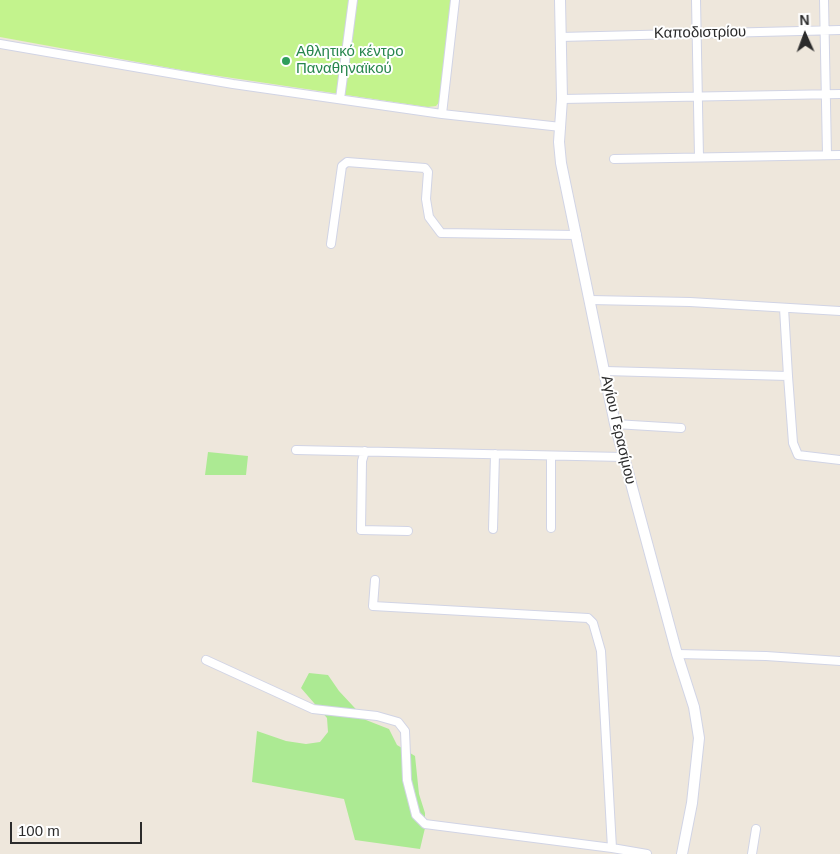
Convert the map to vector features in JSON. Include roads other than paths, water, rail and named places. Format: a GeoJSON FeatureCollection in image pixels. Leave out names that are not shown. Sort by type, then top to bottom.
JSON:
{"type":"FeatureCollection","features":[{"type":"Feature","properties":{"kind":"street"},"geometry":{"type":"LineString","coordinates":[[340,99],[353,0]]}},
{"type":"Feature","properties":{"kind":"street"},"geometry":{"type":"LineString","coordinates":[[442,114],[455,0]]}},
{"type":"Feature","properties":{"kind":"street","name":"Αγίου Γερασίμου"},"geometry":{"type":"LineString","coordinates":[[560,0],[562,99],[559,142],[561,163],[615,424],[677,654],[694,706],[699,738],[694,785],[682,854]]}},
{"type":"Feature","properties":{"kind":"street"},"geometry":{"type":"LineString","coordinates":[[696,0],[699,157]]}},
{"type":"Feature","properties":{"kind":"street"},"geometry":{"type":"LineString","coordinates":[[824,0],[827,155]]}},
{"type":"Feature","properties":{"kind":"street","name":"Καποδιστρίου"},"geometry":{"type":"LineString","coordinates":[[560,37],[840,30]]}},
{"type":"Feature","properties":{"kind":"street"},"geometry":{"type":"LineString","coordinates":[[0,44],[233,84],[442,114],[561,127]]}},
{"type":"Feature","properties":{"kind":"street"},"geometry":{"type":"LineString","coordinates":[[562,99],[840,94]]}},
{"type":"Feature","properties":{"kind":"street"},"geometry":{"type":"LineString","coordinates":[[614,158],[840,155]]}},
{"type":"Feature","properties":{"kind":"street"},"geometry":{"type":"LineString","coordinates":[[331,244],[342,166],[347,162],[425,168],[428,172],[426,199],[429,217],[441,233],[577,234]]}},
{"type":"Feature","properties":{"kind":"street"},"geometry":{"type":"LineString","coordinates":[[590,300],[690,302],[840,311]]}},
{"type":"Feature","properties":{"kind":"street"},"geometry":{"type":"LineString","coordinates":[[784,308],[793,443],[798,455],[840,460]]}},
{"type":"Feature","properties":{"kind":"street"},"geometry":{"type":"LineString","coordinates":[[605,372],[788,376]]}},
{"type":"Feature","properties":{"kind":"street"},"geometry":{"type":"LineString","coordinates":[[615,424],[681,428]]}},
{"type":"Feature","properties":{"kind":"street"},"geometry":{"type":"LineString","coordinates":[[296,450],[623,457]]}},
{"type":"Feature","properties":{"kind":"street"},"geometry":{"type":"LineString","coordinates":[[365,451],[362,461],[361,530],[408,531]]}},
{"type":"Feature","properties":{"kind":"street"},"geometry":{"type":"LineString","coordinates":[[493,529],[495,454]]}},
{"type":"Feature","properties":{"kind":"street"},"geometry":{"type":"LineString","coordinates":[[551,456],[551,528]]}},
{"type":"Feature","properties":{"kind":"street"},"geometry":{"type":"LineString","coordinates":[[375,580],[373,606],[519,615],[580,616],[588,618],[593,623],[601,651],[612,848]]}},
{"type":"Feature","properties":{"kind":"street"},"geometry":{"type":"LineString","coordinates":[[677,654],[766,656],[840,661]]}},
{"type":"Feature","properties":{"kind":"street"},"geometry":{"type":"LineString","coordinates":[[206,660],[313,709],[377,716],[398,722],[405,731],[407,780],[416,815],[426,824],[647,854]]}},
{"type":"Feature","properties":{"kind":"street"},"geometry":{"type":"LineString","coordinates":[[752,854],[756,829]]}},
{"type":"Feature","properties":{"kind":"place","name":"Αθλητικό κέντρο Παναθηναϊκού"},"geometry":{"type":"Point","coordinates":[286,61]}}]}
